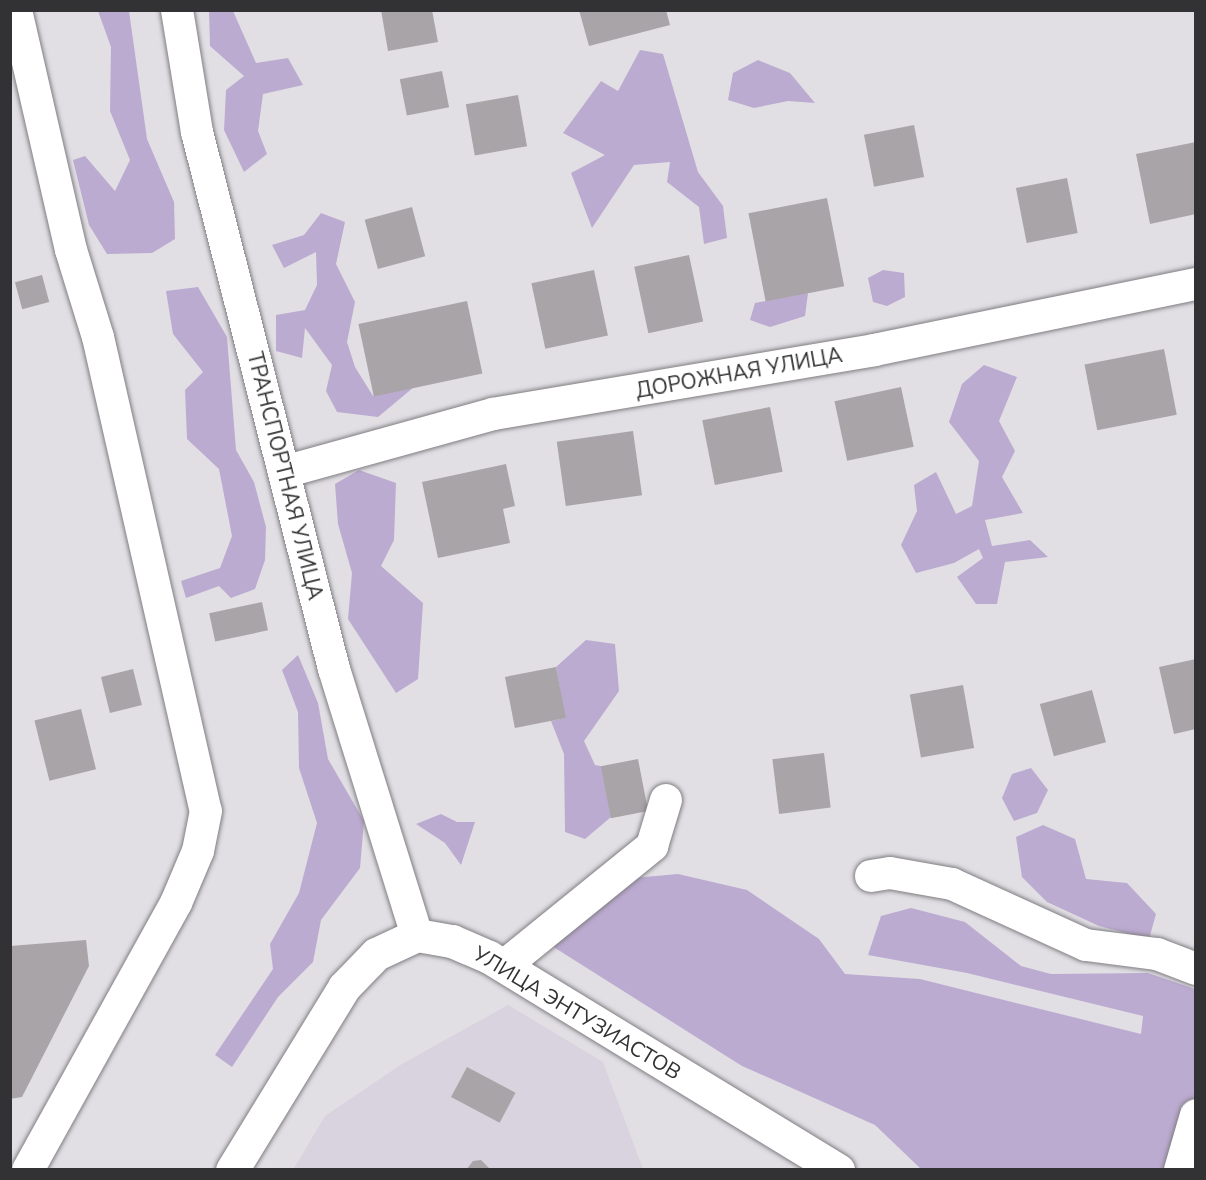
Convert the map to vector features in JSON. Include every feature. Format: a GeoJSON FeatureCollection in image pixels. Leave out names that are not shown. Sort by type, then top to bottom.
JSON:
{"type":"FeatureCollection","features":[{"type":"Feature","properties":{"kind":"street"},"geometry":{"type":"LineString","coordinates":[[16,10],[71,250],[98,337],[206,812],[198,851],[176,903],[28,1170]]}},
{"type":"Feature","properties":{"kind":"street","name":"ТРАНСПОРТНАЯ УЛИЦА"},"geometry":{"type":"LineString","coordinates":[[177,10],[197,132],[334,669],[417,936]]}},
{"type":"Feature","properties":{"kind":"street","name":"ДОРОЖНАЯ УЛИЦА"},"geometry":{"type":"LineString","coordinates":[[284,472],[493,414],[874,350],[1196,284]]}},
{"type":"Feature","properties":{"kind":"street"},"geometry":{"type":"LineString","coordinates":[[504,966],[652,846],[666,800]]}},
{"type":"Feature","properties":{"kind":"street"},"geometry":{"type":"LineString","coordinates":[[871,876],[891,873],[952,884],[1086,945],[1157,954],[1196,969]]}},
{"type":"Feature","properties":{"kind":"street"},"geometry":{"type":"LineString","coordinates":[[232,1170],[344,987],[376,954],[417,936]]}},
{"type":"Feature","properties":{"kind":"street","name":"УЛИЦА ЭНТУЗИАСТОВ"},"geometry":{"type":"LineString","coordinates":[[417,936],[452,941],[504,966],[838,1170]]}},
{"type":"Feature","properties":{"kind":"street"},"geometry":{"type":"LineString","coordinates":[[1180,1170],[1196,1115]]}},
{"type":"Feature","properties":{"kind":"shaded area"},"geometry":{"type":"Polygon","coordinates":[[[98,11],[129,11],[147,139],[174,202],[175,239],[152,253],[107,254],[89,225],[73,160],[85,156],[115,191],[130,160],[110,111],[111,47],[98,11]]]}},
{"type":"Feature","properties":{"kind":"shaded area"},"geometry":{"type":"Polygon","coordinates":[[[209,11],[233,11],[256,63],[288,58],[303,85],[263,94],[258,131],[267,154],[244,172],[224,130],[226,90],[244,76],[210,46],[209,11]]]}},
{"type":"Feature","properties":{"kind":"shaded area"},"geometry":{"type":"Polygon","coordinates":[[[640,50],[663,54],[698,172],[723,206],[727,238],[704,244],[699,207],[667,182],[670,162],[634,165],[592,228],[571,173],[605,155],[563,133],[601,81],[618,91],[640,50]]]}},
{"type":"Feature","properties":{"kind":"shaded area"},"geometry":{"type":"Polygon","coordinates":[[[758,60],[790,73],[815,103],[788,101],[754,108],[728,100],[733,73],[758,60]]]}},
{"type":"Feature","properties":{"kind":"shaded area"},"geometry":{"type":"Polygon","coordinates":[[[321,213],[345,222],[336,264],[355,302],[347,342],[355,367],[373,396],[414,387],[378,417],[337,412],[326,391],[332,365],[305,328],[302,358],[276,351],[276,315],[305,310],[317,285],[316,252],[284,268],[272,245],[304,235],[321,213]]]}},
{"type":"Feature","properties":{"kind":"shaded area"},"geometry":{"type":"Polygon","coordinates":[[[883,270],[904,273],[905,297],[887,306],[873,302],[868,278],[883,270]]]}},
{"type":"Feature","properties":{"kind":"shaded area"},"geometry":{"type":"Polygon","coordinates":[[[198,287],[227,337],[236,450],[254,482],[266,527],[265,560],[255,589],[231,598],[219,586],[186,598],[181,581],[220,568],[232,536],[219,469],[187,439],[185,390],[203,372],[173,334],[166,291],[198,287]]]}},
{"type":"Feature","properties":{"kind":"shaded area"},"geometry":{"type":"Polygon","coordinates":[[[808,293],[805,316],[770,327],[750,320],[755,303],[808,293]]]}},
{"type":"Feature","properties":{"kind":"shaded area"},"geometry":{"type":"Polygon","coordinates":[[[984,365],[1017,377],[999,421],[1015,451],[1002,477],[1023,513],[985,520],[992,546],[1030,540],[1048,557],[1005,562],[997,604],[976,604],[957,577],[983,558],[979,549],[954,563],[916,573],[901,545],[917,511],[914,485],[936,472],[956,514],[972,506],[979,461],[949,422],[962,384],[984,365]]]}},
{"type":"Feature","properties":{"kind":"shaded area"},"geometry":{"type":"Polygon","coordinates":[[[359,470],[396,483],[394,540],[381,566],[423,603],[418,679],[396,693],[348,619],[352,573],[338,524],[335,484],[359,470]]]}},
{"type":"Feature","properties":{"kind":"shaded area"},"geometry":{"type":"Polygon","coordinates":[[[586,640],[615,644],[619,691],[584,741],[595,765],[601,766],[611,817],[585,839],[565,832],[564,754],[551,721],[565,718],[556,667],[586,640]]]}},
{"type":"Feature","properties":{"kind":"shaded area"},"geometry":{"type":"Polygon","coordinates":[[[298,655],[318,703],[328,759],[364,821],[360,868],[321,920],[313,962],[278,997],[232,1067],[215,1055],[273,969],[270,944],[299,893],[317,823],[299,768],[298,712],[282,670],[298,655]]]}},
{"type":"Feature","properties":{"kind":"shaded area"},"geometry":{"type":"Polygon","coordinates":[[[1031,768],[1048,790],[1037,813],[1014,821],[1002,798],[1012,774],[1031,768]]]}},
{"type":"Feature","properties":{"kind":"shaded area"},"geometry":{"type":"Polygon","coordinates":[[[441,814],[457,822],[475,822],[461,865],[445,843],[416,824],[441,814]]]}},
{"type":"Feature","properties":{"kind":"shaded area"},"geometry":{"type":"Polygon","coordinates":[[[1043,825],[1075,839],[1086,879],[1127,883],[1156,914],[1149,939],[1099,926],[1047,902],[1022,877],[1016,837],[1043,825]]]}},
{"type":"Feature","properties":{"kind":"shaded area"},"geometry":{"type":"Polygon","coordinates":[[[678,874],[747,890],[819,939],[845,974],[920,979],[1141,1034],[1143,1016],[967,973],[868,955],[881,916],[911,908],[965,922],[1021,966],[1051,974],[1148,973],[1195,989],[1195,1104],[1171,1169],[921,1169],[875,1125],[742,1066],[552,946],[622,879],[678,874]]]}},
{"type":"Feature","properties":{"kind":"shaded area"},"geometry":{"type":"Polygon","coordinates":[[[508,1005],[603,1062],[643,1169],[293,1170],[325,1116],[402,1064],[508,1005]]]}},
{"type":"Feature","properties":{"kind":"building"},"geometry":{"type":"Polygon","coordinates":[[[381,10],[432,10],[438,42],[388,51],[381,10]]]}},
{"type":"Feature","properties":{"kind":"building"},"geometry":{"type":"Polygon","coordinates":[[[579,10],[666,10],[670,25],[589,46],[579,10]]]}},
{"type":"Feature","properties":{"kind":"building"},"geometry":{"type":"Polygon","coordinates":[[[442,71],[449,107],[407,116],[400,79],[442,71]]]}},
{"type":"Feature","properties":{"kind":"building"},"geometry":{"type":"Polygon","coordinates":[[[518,95],[527,146],[475,155],[466,104],[518,95]]]}},
{"type":"Feature","properties":{"kind":"building"},"geometry":{"type":"Polygon","coordinates":[[[914,125],[924,177],[874,187],[864,135],[914,125]]]}},
{"type":"Feature","properties":{"kind":"building"},"geometry":{"type":"Polygon","coordinates":[[[1196,142],[1196,214],[1150,224],[1136,154],[1196,142]]]}},
{"type":"Feature","properties":{"kind":"building"},"geometry":{"type":"Polygon","coordinates":[[[1067,178],[1078,233],[1027,243],[1016,188],[1067,178]]]}},
{"type":"Feature","properties":{"kind":"building"},"geometry":{"type":"Polygon","coordinates":[[[827,198],[844,286],[766,302],[748,213],[827,198]]]}},
{"type":"Feature","properties":{"kind":"building"},"geometry":{"type":"Polygon","coordinates":[[[412,207],[425,256],[378,269],[365,220],[412,207]]]}},
{"type":"Feature","properties":{"kind":"building"},"geometry":{"type":"Polygon","coordinates":[[[689,255],[703,322],[648,333],[634,267],[689,255]]]}},
{"type":"Feature","properties":{"kind":"building"},"geometry":{"type":"Polygon","coordinates":[[[594,270],[608,336],[545,349],[531,283],[594,270]]]}},
{"type":"Feature","properties":{"kind":"building"},"geometry":{"type":"Polygon","coordinates":[[[42,275],[49,302],[22,309],[15,282],[42,275]]]}},
{"type":"Feature","properties":{"kind":"building"},"geometry":{"type":"Polygon","coordinates":[[[467,301],[482,373],[374,396],[358,324],[467,301]]]}},
{"type":"Feature","properties":{"kind":"building"},"geometry":{"type":"Polygon","coordinates":[[[1164,349],[1177,415],[1097,430],[1084,364],[1164,349]]]}},
{"type":"Feature","properties":{"kind":"building"},"geometry":{"type":"Polygon","coordinates":[[[901,387],[914,447],[847,461],[834,401],[901,387]]]}},
{"type":"Feature","properties":{"kind":"building"},"geometry":{"type":"Polygon","coordinates":[[[770,407],[783,472],[715,485],[702,420],[770,407]]]}},
{"type":"Feature","properties":{"kind":"building"},"geometry":{"type":"Polygon","coordinates":[[[633,431],[642,495],[566,506],[557,442],[633,431]]]}},
{"type":"Feature","properties":{"kind":"building"},"geometry":{"type":"Polygon","coordinates":[[[506,464],[515,506],[503,509],[510,543],[438,558],[422,482],[506,464]]]}},
{"type":"Feature","properties":{"kind":"building"},"geometry":{"type":"Polygon","coordinates":[[[262,602],[268,630],[215,642],[209,613],[262,602]]]}},
{"type":"Feature","properties":{"kind":"building"},"geometry":{"type":"Polygon","coordinates":[[[1196,659],[1196,729],[1174,734],[1159,667],[1196,659]]]}},
{"type":"Feature","properties":{"kind":"building"},"geometry":{"type":"Polygon","coordinates":[[[556,667],[566,718],[515,728],[505,677],[556,667]]]}},
{"type":"Feature","properties":{"kind":"building"},"geometry":{"type":"Polygon","coordinates":[[[133,669],[142,705],[110,713],[101,677],[133,669]]]}},
{"type":"Feature","properties":{"kind":"building"},"geometry":{"type":"Polygon","coordinates":[[[963,685],[974,748],[921,757],[910,694],[963,685]]]}},
{"type":"Feature","properties":{"kind":"building"},"geometry":{"type":"Polygon","coordinates":[[[1092,690],[1106,742],[1054,756],[1040,704],[1092,690]]]}},
{"type":"Feature","properties":{"kind":"building"},"geometry":{"type":"Polygon","coordinates":[[[81,709],[96,769],[49,781],[34,721],[81,709]]]}},
{"type":"Feature","properties":{"kind":"building"},"geometry":{"type":"Polygon","coordinates":[[[824,753],[831,808],[779,814],[772,759],[824,753]]]}},
{"type":"Feature","properties":{"kind":"building"},"geometry":{"type":"Polygon","coordinates":[[[638,759],[648,811],[611,818],[601,766],[638,759]]]}},
{"type":"Feature","properties":{"kind":"building"},"geometry":{"type":"Polygon","coordinates":[[[86,940],[89,966],[22,1097],[10,1099],[10,946],[86,940]]]}},
{"type":"Feature","properties":{"kind":"building"},"geometry":{"type":"Polygon","coordinates":[[[467,1067],[516,1093],[500,1123],[451,1097],[467,1067]]]}},
{"type":"Feature","properties":{"kind":"building"},"geometry":{"type":"Polygon","coordinates":[[[481,1160],[491,1170],[466,1170],[473,1161],[481,1160]]]}}]}
